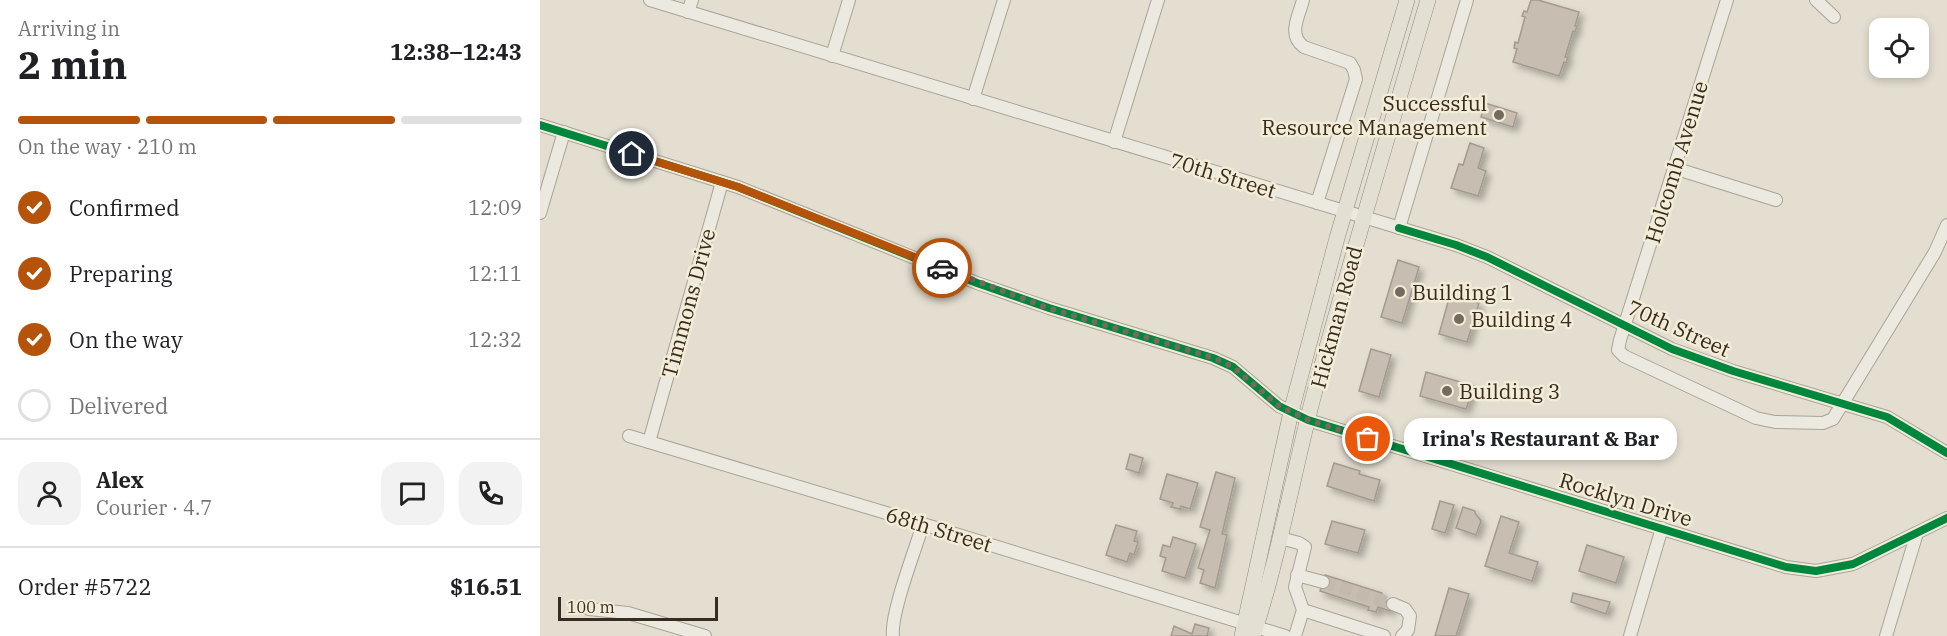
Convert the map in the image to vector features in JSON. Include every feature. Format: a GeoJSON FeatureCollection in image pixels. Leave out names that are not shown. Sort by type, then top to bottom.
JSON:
{"type":"FeatureCollection","features":[{"type":"Feature","properties":{"kind":"main road","name":"Hickman Road"},"geometry":{"type":"LineString","coordinates":[[1249,631],[1291,412],[1345,212],[1407,0]]}},
{"type":"Feature","properties":{"kind":"main road","name":"Hickman Road"},"geometry":{"type":"LineString","coordinates":[[1249,631],[1265,599],[1308,420],[1364,217],[1428,0]]}},
{"type":"Feature","properties":{"kind":"street","name":"70th Street"},"geometry":{"type":"LineString","coordinates":[[650,0],[690,6],[832,56],[1456,244],[1487,257],[1672,349],[1733,371],[1887,417],[1947,453]]}},
{"type":"Feature","properties":{"kind":"street"},"geometry":{"type":"LineString","coordinates":[[832,56],[849,0]]}},
{"type":"Feature","properties":{"kind":"street"},"geometry":{"type":"LineString","coordinates":[[973,99],[1004,0]]}},
{"type":"Feature","properties":{"kind":"street"},"geometry":{"type":"LineString","coordinates":[[1114,142],[1158,0]]}},
{"type":"Feature","properties":{"kind":"street"},"geometry":{"type":"LineString","coordinates":[[1304,0],[1294,32],[1298,43],[1350,63],[1356,79],[1317,203]]}},
{"type":"Feature","properties":{"kind":"street"},"geometry":{"type":"LineString","coordinates":[[1399,228],[1467,0]]}},
{"type":"Feature","properties":{"kind":"street","name":"Holcomb Avenue"},"geometry":{"type":"LineString","coordinates":[[1727,0],[1618,350],[1624,356],[1756,418],[1775,422],[1823,423],[1833,419],[1842,403]]}},
{"type":"Feature","properties":{"kind":"street"},"geometry":{"type":"LineString","coordinates":[[1816,0],[1834,17]]}},
{"type":"Feature","properties":{"kind":"street","name":"Rocklyn Drive"},"geometry":{"type":"LineString","coordinates":[[540,125],[722,182],[977,283],[1048,308],[1214,358],[1233,367],[1279,406],[1308,420],[1786,567],[1816,570],[1853,564],[1947,518]]}},
{"type":"Feature","properties":{"kind":"street"},"geometry":{"type":"LineString","coordinates":[[540,213],[564,132]]}},
{"type":"Feature","properties":{"kind":"street"},"geometry":{"type":"LineString","coordinates":[[1674,168],[1776,200]]}},
{"type":"Feature","properties":{"kind":"street","name":"Timmons Drive"},"geometry":{"type":"LineString","coordinates":[[649,442],[722,182]]}},
{"type":"Feature","properties":{"kind":"street"},"geometry":{"type":"LineString","coordinates":[[1842,403],[1935,252],[1947,225]]}},
{"type":"Feature","properties":{"kind":"street","name":"68th Street"},"geometry":{"type":"LineString","coordinates":[[629,436],[923,524],[1249,631],[1285,636]]}},
{"type":"Feature","properties":{"kind":"street"},"geometry":{"type":"LineString","coordinates":[[893,636],[892,630],[900,596],[923,524]]}},
{"type":"Feature","properties":{"kind":"street"},"geometry":{"type":"LineString","coordinates":[[1630,636],[1662,528]]}},
{"type":"Feature","properties":{"kind":"street"},"geometry":{"type":"LineString","coordinates":[[1886,636],[1917,533]]}},
{"type":"Feature","properties":{"kind":"street"},"geometry":{"type":"LineString","coordinates":[[1280,538],[1305,547],[1295,586],[1303,610],[1295,636]]}},
{"type":"Feature","properties":{"kind":"street"},"geometry":{"type":"LineString","coordinates":[[1297,575],[1323,582]]}},
{"type":"Feature","properties":{"kind":"street"},"geometry":{"type":"LineString","coordinates":[[1393,604],[1405,609],[1410,616],[1408,630],[1402,636]]}},
{"type":"Feature","properties":{"kind":"street"},"geometry":{"type":"LineString","coordinates":[[590,609],[628,613],[705,636]]}},
{"type":"Feature","properties":{"kind":"street"},"geometry":{"type":"LineString","coordinates":[[1303,610],[1384,636]]}},
{"type":"Feature","properties":{"kind":"building"},"geometry":{"type":"Polygon","coordinates":[[[1531,0],[1579,12],[1575,26],[1577,26],[1575,32],[1573,31],[1565,57],[1568,57],[1559,76],[1513,62],[1517,49],[1514,48],[1515,42],[1518,43],[1525,17],[1522,16],[1524,11],[1527,12],[1531,0]]]}},
{"type":"Feature","properties":{"kind":"building","name":"Successful Resource Management"},"geometry":{"type":"Polygon","coordinates":[[[1485,103],[1517,113],[1513,127],[1481,117],[1485,103]]]}},
{"type":"Feature","properties":{"kind":"building"},"geometry":{"type":"Polygon","coordinates":[[[1470,143],[1484,148],[1478,168],[1486,171],[1478,196],[1451,188],[1459,164],[1463,165],[1470,143]]]}},
{"type":"Feature","properties":{"kind":"building","name":"Building 1"},"geometry":{"type":"Polygon","coordinates":[[[1398,260],[1419,267],[1402,323],[1381,317],[1398,260]]]}},
{"type":"Feature","properties":{"kind":"building","name":"Building 4"},"geometry":{"type":"Polygon","coordinates":[[[1450,295],[1479,303],[1467,342],[1439,334],[1450,295]]]}},
{"type":"Feature","properties":{"kind":"building"},"geometry":{"type":"Polygon","coordinates":[[[1371,349],[1391,355],[1379,397],[1359,391],[1371,349]]]}},
{"type":"Feature","properties":{"kind":"building","name":"Building 3"},"geometry":{"type":"Polygon","coordinates":[[[1426,372],[1474,386],[1466,409],[1420,396],[1426,372]]]}},
{"type":"Feature","properties":{"kind":"building"},"geometry":{"type":"Polygon","coordinates":[[[1130,454],[1143,458],[1139,473],[1126,469],[1130,454]]]}},
{"type":"Feature","properties":{"kind":"building"},"geometry":{"type":"Polygon","coordinates":[[[1334,463],[1380,480],[1374,501],[1327,486],[1334,463]]]}},
{"type":"Feature","properties":{"kind":"building"},"geometry":{"type":"Polygon","coordinates":[[[1216,472],[1235,478],[1222,534],[1227,535],[1215,588],[1200,583],[1204,570],[1198,568],[1210,530],[1200,527],[1216,472]]]}},
{"type":"Feature","properties":{"kind":"building"},"geometry":{"type":"Polygon","coordinates":[[[1167,474],[1198,483],[1190,509],[1181,506],[1180,509],[1171,507],[1173,503],[1160,499],[1167,474]]]}},
{"type":"Feature","properties":{"kind":"building"},"geometry":{"type":"Polygon","coordinates":[[[1440,501],[1454,505],[1445,533],[1432,529],[1440,501]]]}},
{"type":"Feature","properties":{"kind":"building"},"geometry":{"type":"Polygon","coordinates":[[[1463,507],[1475,511],[1481,521],[1476,535],[1456,528],[1463,507]]]}},
{"type":"Feature","properties":{"kind":"building"},"geometry":{"type":"Polygon","coordinates":[[[1501,516],[1519,522],[1509,553],[1538,562],[1532,581],[1485,566],[1501,516]]]}},
{"type":"Feature","properties":{"kind":"building"},"geometry":{"type":"Polygon","coordinates":[[[1332,521],[1365,530],[1358,553],[1325,544],[1332,521]]]}},
{"type":"Feature","properties":{"kind":"building"},"geometry":{"type":"Polygon","coordinates":[[[1116,525],[1137,531],[1134,541],[1138,542],[1134,555],[1130,553],[1127,562],[1106,555],[1116,525]]]}},
{"type":"Feature","properties":{"kind":"building"},"geometry":{"type":"Polygon","coordinates":[[[1173,537],[1196,544],[1185,578],[1162,571],[1166,558],[1160,556],[1163,545],[1170,547],[1173,537]]]}},
{"type":"Feature","properties":{"kind":"building"},"geometry":{"type":"Polygon","coordinates":[[[1587,545],[1624,557],[1616,583],[1579,571],[1587,545]]]}},
{"type":"Feature","properties":{"kind":"building"},"geometry":{"type":"Polygon","coordinates":[[[1325,575],[1382,593],[1380,600],[1393,604],[1390,611],[1378,607],[1376,612],[1368,610],[1369,607],[1320,591],[1325,575]]]}},
{"type":"Feature","properties":{"kind":"building"},"geometry":{"type":"Polygon","coordinates":[[[1449,588],[1469,594],[1456,636],[1435,636],[1449,588]]]}},
{"type":"Feature","properties":{"kind":"building"},"geometry":{"type":"Polygon","coordinates":[[[1573,593],[1610,602],[1606,614],[1571,602],[1573,593]]]}},
{"type":"Feature","properties":{"kind":"building"},"geometry":{"type":"Polygon","coordinates":[[[1195,624],[1209,628],[1207,636],[1171,636],[1174,626],[1192,634],[1195,624]]]}},
{"type":"Feature","properties":{"kind":"tunnel"},"geometry":{"type":"LineString","coordinates":[[1323,582],[1393,604]]}},
{"type":"Feature","properties":{"kind":"cycle path"},"geometry":{"type":"LineString","coordinates":[[540,125],[738,187],[977,283],[1049,308],[1213,358],[1233,367],[1279,406],[1308,420],[1786,567],[1816,571],[1853,564],[1947,518]]}},
{"type":"Feature","properties":{"kind":"cycle path"},"geometry":{"type":"LineString","coordinates":[[1399,228],[1487,257],[1672,349],[1733,371],[1887,417],[1947,453]]}},
{"type":"Feature","properties":{"kind":"way so far"},"geometry":{"type":"LineString","coordinates":[[942,268],[1048,308],[1214,358],[1233,367],[1279,406],[1308,420],[1368,439]]}},
{"type":"Feature","properties":{"kind":"place","name":"Successful Resource Management"},"geometry":{"type":"Point","coordinates":[1499,115]}},
{"type":"Feature","properties":{"kind":"place","name":"Building 1"},"geometry":{"type":"Point","coordinates":[1400,292]}},
{"type":"Feature","properties":{"kind":"place","name":"Building 4"},"geometry":{"type":"Point","coordinates":[1459,319]}},
{"type":"Feature","properties":{"kind":"place","name":"Building 3"},"geometry":{"type":"Point","coordinates":[1447,391]}},
{"type":"Feature","properties":{"kind":"place","name":"Irina's Restaurant & Bar"},"geometry":{"type":"Point","coordinates":[1368,439]}},
{"type":"Feature","properties":{"kind":"route"},"geometry":{"type":"LineString","coordinates":[[632,154],[738,187],[942,268]]}}]}
